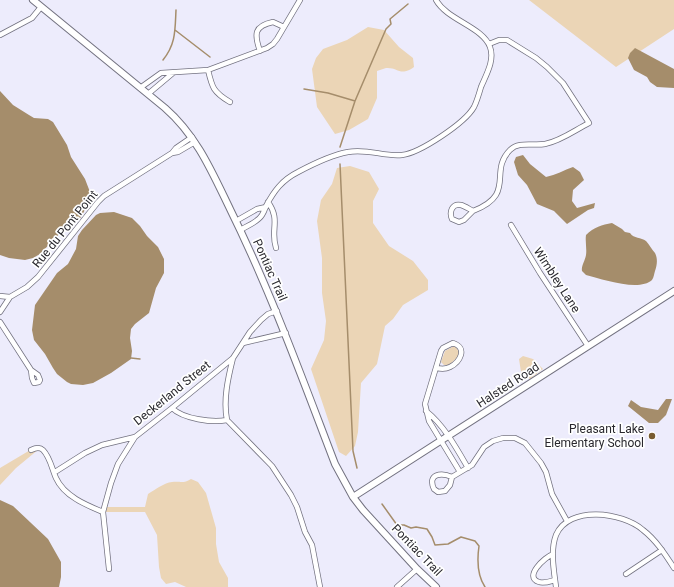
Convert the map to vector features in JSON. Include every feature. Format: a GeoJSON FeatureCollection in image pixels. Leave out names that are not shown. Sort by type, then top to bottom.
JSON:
{"type":"FeatureCollection","features":[{"type":"Feature","properties":{"kind":"main road","name":"Pontiac Trail"},"geometry":{"type":"LineString","coordinates":[[33,0],[176,118],[193,140],[205,158],[236,221],[277,311],[335,464],[353,497],[363,510],[417,569],[436,587]]}},
{"type":"Feature","properties":{"kind":"main road","name":"Halsted Road"},"geometry":{"type":"LineString","coordinates":[[353,497],[674,291]]}},
{"type":"Feature","properties":{"kind":"street"},"geometry":{"type":"LineString","coordinates":[[140,88],[161,73],[208,70],[260,51],[273,44],[300,0]]}},
{"type":"Feature","properties":{"kind":"street"},"geometry":{"type":"LineString","coordinates":[[240,230],[262,216],[277,187],[284,180],[296,173],[336,155],[348,152],[363,150],[401,155],[412,153],[464,120],[474,107],[491,63],[491,53],[486,40],[440,7],[436,0]]}},
{"type":"Feature","properties":{"kind":"street"},"geometry":{"type":"LineString","coordinates":[[0,35],[32,18],[41,7]]}},
{"type":"Feature","properties":{"kind":"street"},"geometry":{"type":"LineString","coordinates":[[260,51],[256,31],[262,26],[273,22],[284,27]]}},
{"type":"Feature","properties":{"kind":"street"},"geometry":{"type":"LineString","coordinates":[[473,212],[459,205],[454,207],[450,214],[452,219],[459,222],[464,220],[473,212],[492,202],[497,194],[502,160],[510,150],[519,145],[555,142],[589,123],[563,83],[548,67],[507,40],[499,40],[488,44]]}},
{"type":"Feature","properties":{"kind":"street"},"geometry":{"type":"LineString","coordinates":[[208,70],[216,92],[230,102]]}},
{"type":"Feature","properties":{"kind":"street"},"geometry":{"type":"LineString","coordinates":[[148,94],[173,73]]}},
{"type":"Feature","properties":{"kind":"street","name":"Rue du Pont Point"},"geometry":{"type":"LineString","coordinates":[[0,312],[10,297],[27,287],[38,277],[104,196],[172,153],[176,148],[193,140]]}},
{"type":"Feature","properties":{"kind":"street"},"geometry":{"type":"LineString","coordinates":[[268,202],[275,216],[273,236],[276,248]]}},
{"type":"Feature","properties":{"kind":"street"},"geometry":{"type":"LineString","coordinates":[[236,221],[257,209],[266,207]]}},
{"type":"Feature","properties":{"kind":"street","name":"Wimbley Lane"},"geometry":{"type":"LineString","coordinates":[[511,225],[540,273],[588,346]]}},
{"type":"Feature","properties":{"kind":"street"},"geometry":{"type":"LineString","coordinates":[[0,296],[10,297]]}},
{"type":"Feature","properties":{"kind":"street","name":"Deckerland Street"},"geometry":{"type":"LineString","coordinates":[[54,472],[85,453],[102,445],[115,440],[135,437],[233,358],[250,332],[261,320],[268,314],[277,311]]}},
{"type":"Feature","properties":{"kind":"street"},"geometry":{"type":"LineString","coordinates":[[0,322],[31,370]]}},
{"type":"Feature","properties":{"kind":"street"},"geometry":{"type":"LineString","coordinates":[[243,343],[286,333]]}},
{"type":"Feature","properties":{"kind":"street"},"geometry":{"type":"LineString","coordinates":[[437,368],[448,368],[458,361],[462,354],[460,347],[453,343],[443,348],[441,351],[425,404],[429,421],[460,472]]}},
{"type":"Feature","properties":{"kind":"street"},"geometry":{"type":"LineString","coordinates":[[233,358],[226,392],[228,420],[272,466],[291,495],[297,507],[305,532],[312,545],[320,587]]}},
{"type":"Feature","properties":{"kind":"street"},"geometry":{"type":"LineString","coordinates":[[172,408],[180,414],[195,418],[214,421],[228,420]]}},
{"type":"Feature","properties":{"kind":"street"},"geometry":{"type":"LineString","coordinates":[[426,411],[433,416],[448,436],[468,468]]}},
{"type":"Feature","properties":{"kind":"street"},"geometry":{"type":"LineString","coordinates":[[109,569],[103,512],[118,464],[135,437]]}},
{"type":"Feature","properties":{"kind":"street"},"geometry":{"type":"LineString","coordinates":[[452,477],[442,474],[434,477],[432,481],[434,488],[438,492],[445,491],[450,485],[452,477],[468,468],[475,462],[484,447],[493,441],[503,438],[515,438],[525,443],[546,472],[552,494],[567,521]]}},
{"type":"Feature","properties":{"kind":"street"},"geometry":{"type":"LineString","coordinates":[[31,450],[41,448],[43,450],[60,484],[69,494],[87,506],[103,512]]}},
{"type":"Feature","properties":{"kind":"street"},"geometry":{"type":"LineString","coordinates":[[556,587],[553,544],[557,534],[567,521],[574,517],[593,515],[608,516],[627,521],[642,529],[662,550],[674,568]]}},
{"type":"Feature","properties":{"kind":"street"},"geometry":{"type":"LineString","coordinates":[[626,574],[662,550]]}},
{"type":"Feature","properties":{"kind":"street"},"geometry":{"type":"LineString","coordinates":[[553,554],[542,561],[534,573],[536,579],[541,583],[555,580]]}},
{"type":"Feature","properties":{"kind":"street"},"geometry":{"type":"LineString","coordinates":[[397,587],[417,569]]}},
{"type":"Feature","properties":{"kind":"shaded area"},"geometry":{"type":"Polygon","coordinates":[[[529,0],[674,0],[674,29],[616,67],[529,0]]]}},
{"type":"Feature","properties":{"kind":"shaded area"},"geometry":{"type":"Polygon","coordinates":[[[368,27],[384,30],[399,47],[413,58],[414,67],[405,71],[386,68],[377,71],[377,98],[368,119],[349,130],[335,134],[317,107],[312,69],[316,58],[323,49],[347,40],[368,27]]]}},
{"type":"Feature","properties":{"kind":"shaded area"},"geometry":{"type":"Polygon","coordinates":[[[635,48],[674,69],[674,88],[657,87],[650,82],[647,77],[634,70],[628,58],[630,53],[635,48]]]}},
{"type":"Feature","properties":{"kind":"shaded area"},"geometry":{"type":"Polygon","coordinates":[[[0,91],[13,105],[34,118],[48,119],[53,122],[67,145],[71,157],[85,179],[90,192],[90,198],[87,206],[75,224],[66,227],[40,254],[25,260],[0,255],[0,91]]]}},
{"type":"Feature","properties":{"kind":"shaded area"},"geometry":{"type":"Polygon","coordinates":[[[523,155],[530,164],[546,177],[573,167],[580,172],[584,180],[573,190],[572,201],[577,208],[595,203],[594,208],[588,210],[567,224],[554,211],[537,204],[527,185],[518,175],[514,162],[516,157],[523,155]]]}},
{"type":"Feature","properties":{"kind":"shaded area"},"geometry":{"type":"Polygon","coordinates":[[[350,166],[369,172],[379,189],[373,201],[373,223],[389,246],[413,261],[428,280],[428,290],[403,305],[393,319],[385,326],[377,364],[361,383],[358,432],[355,446],[346,456],[339,452],[311,369],[324,340],[326,321],[322,293],[322,258],[317,221],[321,200],[332,184],[337,168],[350,166]]]}},
{"type":"Feature","properties":{"kind":"shaded area"},"geometry":{"type":"Polygon","coordinates":[[[114,212],[132,218],[158,247],[164,259],[164,273],[156,288],[149,313],[131,329],[131,359],[93,383],[83,385],[71,384],[57,374],[45,354],[34,340],[32,330],[35,305],[57,273],[68,264],[76,249],[78,236],[82,230],[96,215],[100,213],[114,212]]]}},
{"type":"Feature","properties":{"kind":"shaded area"},"geometry":{"type":"Polygon","coordinates":[[[612,223],[625,232],[646,241],[655,253],[657,264],[652,280],[638,285],[620,284],[586,275],[582,271],[586,255],[586,235],[598,227],[612,223]]]}},
{"type":"Feature","properties":{"kind":"shaded area"},"geometry":{"type":"Polygon","coordinates":[[[454,346],[459,352],[458,357],[449,365],[444,365],[441,362],[445,351],[454,346]]]}},
{"type":"Feature","properties":{"kind":"shaded area"},"geometry":{"type":"Polygon","coordinates":[[[523,356],[533,359],[543,369],[530,379],[521,372],[519,359],[523,356]]]}},
{"type":"Feature","properties":{"kind":"shaded area"},"geometry":{"type":"Polygon","coordinates":[[[666,399],[672,399],[666,415],[658,423],[649,423],[628,406],[631,400],[641,407],[658,410],[666,399]]]}},
{"type":"Feature","properties":{"kind":"shaded area"},"geometry":{"type":"Polygon","coordinates":[[[37,446],[39,449],[16,468],[0,485],[0,468],[37,446]]]}},
{"type":"Feature","properties":{"kind":"shaded area"},"geometry":{"type":"Polygon","coordinates":[[[191,479],[198,482],[206,493],[216,528],[216,544],[219,562],[228,578],[228,587],[186,587],[175,582],[166,584],[161,578],[157,535],[145,512],[106,512],[107,507],[145,507],[148,494],[157,488],[169,483],[184,482],[191,479]]]}},
{"type":"Feature","properties":{"kind":"shaded area"},"geometry":{"type":"Polygon","coordinates":[[[0,500],[13,506],[48,539],[61,562],[59,587],[0,587],[0,500]]]}},
{"type":"Feature","properties":{"kind":"waterway"},"geometry":{"type":"LineString","coordinates":[[340,147],[355,101],[386,29],[391,24],[390,19],[408,4]]}},
{"type":"Feature","properties":{"kind":"waterway"},"geometry":{"type":"LineString","coordinates":[[163,60],[173,42],[176,10]]}},
{"type":"Feature","properties":{"kind":"waterway"},"geometry":{"type":"LineString","coordinates":[[175,30],[210,57]]}},
{"type":"Feature","properties":{"kind":"waterway"},"geometry":{"type":"LineString","coordinates":[[304,89],[328,93],[355,101]]}},
{"type":"Feature","properties":{"kind":"waterway"},"geometry":{"type":"LineString","coordinates":[[340,164],[353,451],[357,468]]}},
{"type":"Feature","properties":{"kind":"waterway"},"geometry":{"type":"LineString","coordinates":[[131,358],[140,359]]}},
{"type":"Feature","properties":{"kind":"waterway"},"geometry":{"type":"LineString","coordinates":[[382,504],[397,525],[427,529],[435,545],[448,544],[461,537],[475,541],[479,546],[478,567],[480,578],[485,587]]}},
{"type":"Feature","properties":{"kind":"place","name":"Pleasant Lake Elementary School"},"geometry":{"type":"Point","coordinates":[652,436]}}]}
